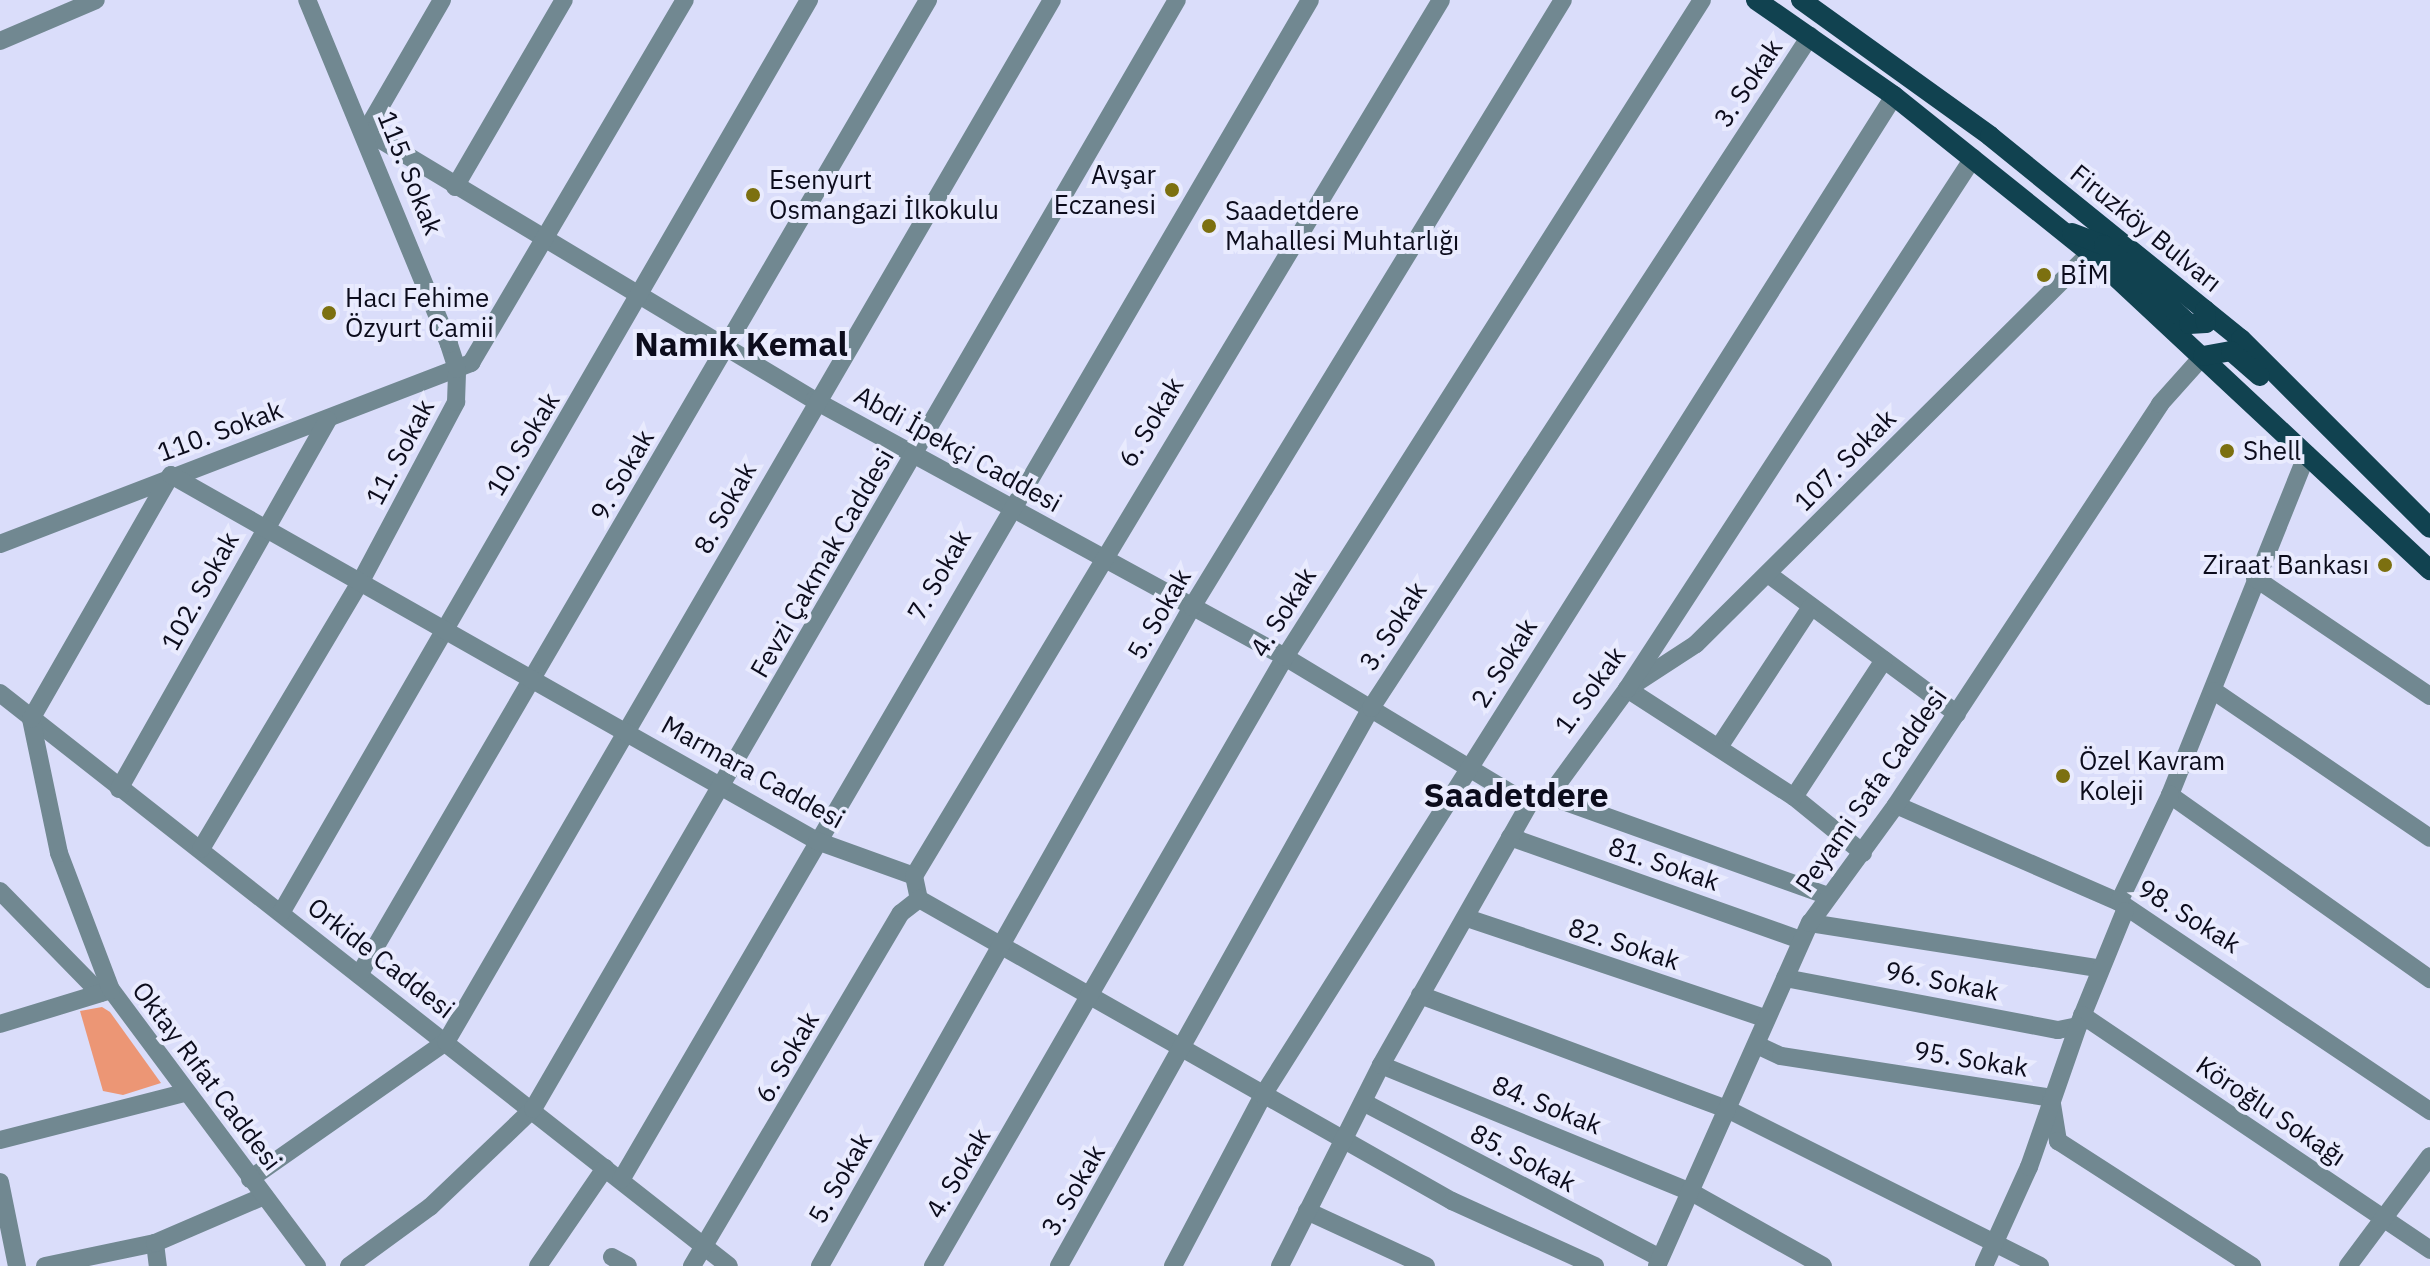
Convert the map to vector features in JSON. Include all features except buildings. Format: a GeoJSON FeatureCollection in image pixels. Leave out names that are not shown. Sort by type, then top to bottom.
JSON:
{"type":"FeatureCollection","features":[{"type":"Feature","properties":{"kind":"main road"},"geometry":{"type":"LineString","coordinates":[[1756,0],[1894,96],[2090,253],[2430,570]]}},
{"type":"Feature","properties":{"kind":"main road","name":"Firuzköy Bulvarı"},"geometry":{"type":"LineString","coordinates":[[1801,0],[1990,136],[2205,310],[2320,418],[2430,528]]}},
{"type":"Feature","properties":{"kind":"main road"},"geometry":{"type":"LineString","coordinates":[[2060,229],[2104,245],[2189,324],[2206,323],[2205,310]]}},
{"type":"Feature","properties":{"kind":"main road"},"geometry":{"type":"LineString","coordinates":[[2203,356],[2231,351],[2320,418]]}},
{"type":"Feature","properties":{"kind":"street"},"geometry":{"type":"LineString","coordinates":[[0,41],[96,0]]}},
{"type":"Feature","properties":{"kind":"street"},"geometry":{"type":"LineString","coordinates":[[366,131],[442,0]]}},
{"type":"Feature","properties":{"kind":"street"},"geometry":{"type":"LineString","coordinates":[[455,187],[564,0]]}},
{"type":"Feature","properties":{"kind":"street"},"geometry":{"type":"LineString","coordinates":[[457,369],[471,363],[685,0]]}},
{"type":"Feature","properties":{"kind":"street","name":"10. Sokak"},"geometry":{"type":"LineString","coordinates":[[281,913],[444,628],[640,298],[809,0]]}},
{"type":"Feature","properties":{"kind":"street","name":"9. Sokak"},"geometry":{"type":"LineString","coordinates":[[359,975],[928,0]]}},
{"type":"Feature","properties":{"kind":"street","name":"8. Sokak"},"geometry":{"type":"LineString","coordinates":[[446,1042],[629,734],[814,400],[1052,0]]}},
{"type":"Feature","properties":{"kind":"street","name":"Fevzi Çakmak Caddesi"},"geometry":{"type":"LineString","coordinates":[[349,1266],[430,1207],[533,1109],[1177,0]]}},
{"type":"Feature","properties":{"kind":"street","name":"7. Sokak"},"geometry":{"type":"LineString","coordinates":[[621,1180],[1008,506],[1310,0]]}},
{"type":"Feature","properties":{"kind":"street","name":"6. Sokak"},"geometry":{"type":"LineString","coordinates":[[914,876],[1100,556],[1441,0]]}},
{"type":"Feature","properties":{"kind":"street","name":"5. Sokak"},"geometry":{"type":"LineString","coordinates":[[820,1266],[1192,607],[1563,0]]}},
{"type":"Feature","properties":{"kind":"street","name":"4. Sokak"},"geometry":{"type":"LineString","coordinates":[[933,1266],[1092,998],[1285,657],[1702,0]]}},
{"type":"Feature","properties":{"kind":"street","name":"115. Sokak"},"geometry":{"type":"LineString","coordinates":[[314,5],[457,369]]}},
{"type":"Feature","properties":{"kind":"street","name":"3. Sokak"},"geometry":{"type":"LineString","coordinates":[[1059,1266],[1184,1050],[1371,708],[1810,36]]}},
{"type":"Feature","properties":{"kind":"street","name":"2. Sokak"},"geometry":{"type":"LineString","coordinates":[[1173,1266],[1263,1095],[1894,96]]}},
{"type":"Feature","properties":{"kind":"street","name":"Abdi İpekçi Caddesi"},"geometry":{"type":"LineString","coordinates":[[366,131],[544,243],[814,400],[1285,657],[1529,804]]}},
{"type":"Feature","properties":{"kind":"street","name":"1. Sokak"},"geometry":{"type":"LineString","coordinates":[[1549,796],[1627,689],[1973,158]]}},
{"type":"Feature","properties":{"kind":"street","name":"107. Sokak"},"geometry":{"type":"LineString","coordinates":[[1627,689],[1696,644],[2090,253]]}},
{"type":"Feature","properties":{"kind":"street","name":"Peyami Safa Caddesi"},"geometry":{"type":"LineString","coordinates":[[1658,1262],[1693,1193],[1757,1045],[1765,1018],[1805,931],[1896,805],[2160,404],[2187,378],[2203,356]]}},
{"type":"Feature","properties":{"kind":"street","name":"110. Sokak"},"geometry":{"type":"LineString","coordinates":[[0,544],[171,475],[328,420],[457,369]]}},
{"type":"Feature","properties":{"kind":"street","name":"11. Sokak"},"geometry":{"type":"LineString","coordinates":[[201,849],[361,581],[456,402],[457,369]]}},
{"type":"Feature","properties":{"kind":"street"},"geometry":{"type":"LineString","coordinates":[[2187,378],[2228,380]]}},
{"type":"Feature","properties":{"kind":"street","name":"102. Sokak"},"geometry":{"type":"LineString","coordinates":[[119,789],[328,420]]}},
{"type":"Feature","properties":{"kind":"street"},"geometry":{"type":"LineString","coordinates":[[1984,1266],[2051,1098],[2097,968],[2214,691],[2255,578],[2307,454]]}},
{"type":"Feature","properties":{"kind":"street"},"geometry":{"type":"LineString","coordinates":[[31,719],[171,475]]}},
{"type":"Feature","properties":{"kind":"street","name":"Marmara Caddesi"},"geometry":{"type":"LineString","coordinates":[[171,475],[817,841],[914,876]]}},
{"type":"Feature","properties":{"kind":"street"},"geometry":{"type":"LineString","coordinates":[[1768,574],[1957,714]]}},
{"type":"Feature","properties":{"kind":"street"},"geometry":{"type":"LineString","coordinates":[[2255,578],[2430,696]]}},
{"type":"Feature","properties":{"kind":"street"},"geometry":{"type":"LineString","coordinates":[[1719,747],[1811,607]]}},
{"type":"Feature","properties":{"kind":"street"},"geometry":{"type":"LineString","coordinates":[[1794,797],[1884,660]]}},
{"type":"Feature","properties":{"kind":"street"},"geometry":{"type":"LineString","coordinates":[[1627,689],[1794,797],[1863,853]]}},
{"type":"Feature","properties":{"kind":"street"},"geometry":{"type":"LineString","coordinates":[[2214,691],[2430,838]]}},
{"type":"Feature","properties":{"kind":"street","name":"Orkide Caddesi"},"geometry":{"type":"LineString","coordinates":[[0,693],[119,789],[201,849],[702,1241],[729,1266]]}},
{"type":"Feature","properties":{"kind":"street","name":"Oktay Rıfat Caddesi"},"geometry":{"type":"LineString","coordinates":[[31,719],[59,853],[105,991],[317,1266]]}},
{"type":"Feature","properties":{"kind":"street"},"geometry":{"type":"LineString","coordinates":[[2170,795],[2430,979]]}},
{"type":"Feature","properties":{"kind":"street"},"geometry":{"type":"LineString","coordinates":[[1280,1266],[1381,1065],[1529,804],[1549,796],[1829,896]]}},
{"type":"Feature","properties":{"kind":"street","name":"98. Sokak"},"geometry":{"type":"LineString","coordinates":[[1896,805],[2122,907],[2198,949],[2430,1111]]}},
{"type":"Feature","properties":{"kind":"street","name":"81. Sokak"},"geometry":{"type":"LineString","coordinates":[[1510,837],[1805,931],[2097,968]]}},
{"type":"Feature","properties":{"kind":"street"},"geometry":{"type":"LineString","coordinates":[[914,876],[919,899],[1452,1201],[1595,1266]]}},
{"type":"Feature","properties":{"kind":"street"},"geometry":{"type":"LineString","coordinates":[[0,891],[105,991],[0,1024]]}},
{"type":"Feature","properties":{"kind":"street","name":"6. Sokak"},"geometry":{"type":"LineString","coordinates":[[692,1266],[702,1241],[715,1234],[901,913],[919,899]]}},
{"type":"Feature","properties":{"kind":"street","name":"82. Sokak"},"geometry":{"type":"LineString","coordinates":[[1467,918],[1765,1018]]}},
{"type":"Feature","properties":{"kind":"street","name":"96. Sokak"},"geometry":{"type":"LineString","coordinates":[[1785,978],[2058,1030],[2080,1021]]}},
{"type":"Feature","properties":{"kind":"street"},"geometry":{"type":"LineString","coordinates":[[1420,995],[1727,1109],[2040,1266]]}},
{"type":"Feature","properties":{"kind":"street","name":"Köroğlu Sokağı"},"geometry":{"type":"LineString","coordinates":[[2080,1021],[2430,1250]]}},
{"type":"Feature","properties":{"kind":"street"},"geometry":{"type":"LineString","coordinates":[[250,1179],[446,1042]]}},
{"type":"Feature","properties":{"kind":"street","name":"95. Sokak"},"geometry":{"type":"LineString","coordinates":[[1757,1045],[1781,1056],[2051,1098],[2058,1141],[2252,1266]]}},
{"type":"Feature","properties":{"kind":"street","name":"84. Sokak"},"geometry":{"type":"LineString","coordinates":[[1381,1065],[1693,1193],[1823,1266]]}},
{"type":"Feature","properties":{"kind":"street"},"geometry":{"type":"LineString","coordinates":[[0,1140],[185,1093]]}},
{"type":"Feature","properties":{"kind":"street","name":"85. Sokak"},"geometry":{"type":"LineString","coordinates":[[1363,1102],[1658,1262]]}},
{"type":"Feature","properties":{"kind":"street"},"geometry":{"type":"LineString","coordinates":[[2348,1266],[2430,1156]]}},
{"type":"Feature","properties":{"kind":"street"},"geometry":{"type":"LineString","coordinates":[[538,1266],[605,1168]]}},
{"type":"Feature","properties":{"kind":"street"},"geometry":{"type":"LineString","coordinates":[[0,1182],[17,1266]]}},
{"type":"Feature","properties":{"kind":"street"},"geometry":{"type":"LineString","coordinates":[[45,1266],[155,1243],[264,1196]]}},
{"type":"Feature","properties":{"kind":"street"},"geometry":{"type":"LineString","coordinates":[[1307,1211],[1426,1266]]}},
{"type":"Feature","properties":{"kind":"street"},"geometry":{"type":"LineString","coordinates":[[155,1243],[158,1266]]}},
{"type":"Feature","properties":{"kind":"shaded area"},"geometry":{"type":"Polygon","coordinates":[[[102,1007],[110,1012],[161,1083],[123,1095],[103,1091],[80,1011],[102,1007]]]}},
{"type":"Feature","properties":{"kind":"place","name":"Avşar Eczanesi"},"geometry":{"type":"Point","coordinates":[1172,190]}},
{"type":"Feature","properties":{"kind":"place","name":"Esenyurt Osmangazi İlkokulu"},"geometry":{"type":"Point","coordinates":[753,195]}},
{"type":"Feature","properties":{"kind":"place","name":"Saadetdere Mahallesi Muhtarlığı"},"geometry":{"type":"Point","coordinates":[1209,226]}},
{"type":"Feature","properties":{"kind":"place","name":"BİM"},"geometry":{"type":"Point","coordinates":[2044,275]}},
{"type":"Feature","properties":{"kind":"place","name":"Hacı Fehime Özyurt Camii"},"geometry":{"type":"Point","coordinates":[329,313]}},
{"type":"Feature","properties":{"kind":"place","name":"Shell"},"geometry":{"type":"Point","coordinates":[2227,451]}},
{"type":"Feature","properties":{"kind":"place","name":"Ziraat Bankası"},"geometry":{"type":"Point","coordinates":[2385,565]}},
{"type":"Feature","properties":{"kind":"place","name":"Özel Kavram Koleji"},"geometry":{"type":"Point","coordinates":[2063,776]}},
{"type":"Feature","properties":{"kind":"district","name":"Namık Kemal"},"geometry":{"type":"Point","coordinates":[741,344]}},
{"type":"Feature","properties":{"kind":"district","name":"Saadetdere"},"geometry":{"type":"Point","coordinates":[1516,795]}}]}
